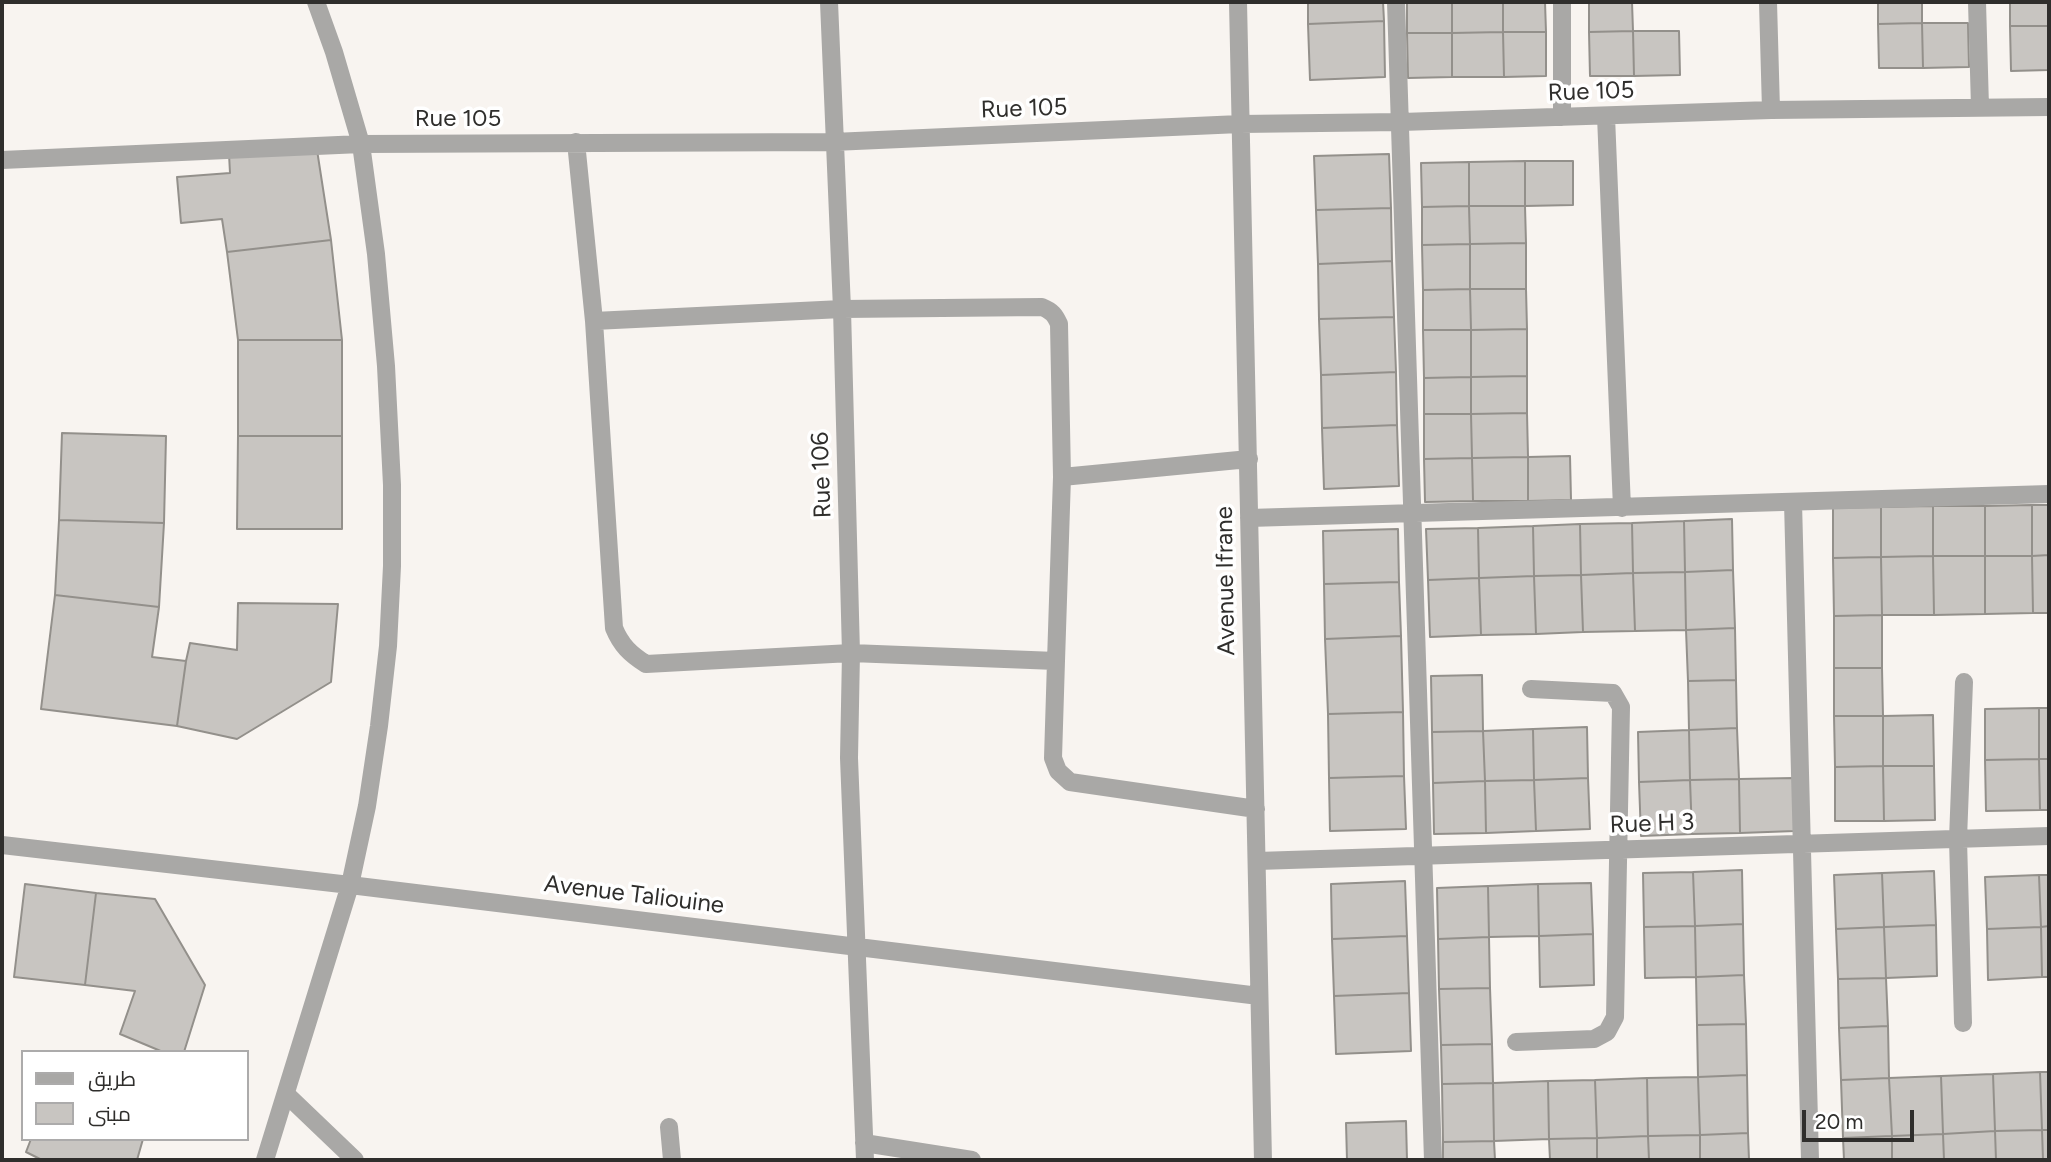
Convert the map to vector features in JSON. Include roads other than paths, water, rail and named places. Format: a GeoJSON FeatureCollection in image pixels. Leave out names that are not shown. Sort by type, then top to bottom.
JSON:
{"type":"FeatureCollection","features":[{"type":"Feature","properties":{"kind":"street"},"geometry":{"type":"LineString","coordinates":[[265,1160],[350,885],[367,806],[388,646],[392,566],[393,485],[376,254],[360,144],[316,2]]}},
{"type":"Feature","properties":{"kind":"street","name":"Rue 106"},"geometry":{"type":"LineString","coordinates":[[829,2],[842,309],[851,653],[849,758],[865,1152]]}},
{"type":"Feature","properties":{"kind":"street","name":"Avenue Ifrane"},"geometry":{"type":"LineString","coordinates":[[1238,2],[1263,1160]]}},
{"type":"Feature","properties":{"kind":"street"},"geometry":{"type":"LineString","coordinates":[[1396,2],[1433,1160]]}},
{"type":"Feature","properties":{"kind":"street"},"geometry":{"type":"LineString","coordinates":[[1562,2],[1562,117]]}},
{"type":"Feature","properties":{"kind":"street"},"geometry":{"type":"LineString","coordinates":[[1768,2],[1771,110]]}},
{"type":"Feature","properties":{"kind":"street"},"geometry":{"type":"LineString","coordinates":[[1977,2],[1980,107]]}},
{"type":"Feature","properties":{"kind":"street","name":"Rue 105"},"geometry":{"type":"LineString","coordinates":[[2,160],[360,144],[833,142],[1240,124],[1401,122],[1771,110],[2049,107]]}},
{"type":"Feature","properties":{"kind":"street"},"geometry":{"type":"LineString","coordinates":[[1605,116],[1622,508]]}},
{"type":"Feature","properties":{"kind":"street"},"geometry":{"type":"LineString","coordinates":[[576,142],[594,321],[614,628],[620,642],[631,655],[646,664],[851,653],[1056,661]]}},
{"type":"Feature","properties":{"kind":"street"},"geometry":{"type":"LineString","coordinates":[[594,321],[842,309],[1042,307],[1055,315],[1059,324],[1062,477],[1053,758],[1058,771],[1070,782],[1255,809]]}},
{"type":"Feature","properties":{"kind":"street"},"geometry":{"type":"LineString","coordinates":[[1062,477],[1249,459]]}},
{"type":"Feature","properties":{"kind":"street"},"geometry":{"type":"LineString","coordinates":[[1250,518],[2049,494]]}},
{"type":"Feature","properties":{"kind":"street"},"geometry":{"type":"LineString","coordinates":[[1793,502],[1810,1160]]}},
{"type":"Feature","properties":{"kind":"street"},"geometry":{"type":"LineString","coordinates":[[1963,1023],[1958,839],[1964,682]]}},
{"type":"Feature","properties":{"kind":"street"},"geometry":{"type":"LineString","coordinates":[[1516,1042],[1594,1039],[1607,1032],[1615,1017],[1621,707],[1613,693],[1531,689]]}},
{"type":"Feature","properties":{"kind":"street","name":"Rue H 3"},"geometry":{"type":"LineString","coordinates":[[1257,862],[2049,836]]}},
{"type":"Feature","properties":{"kind":"street","name":"Avenue Taliouine"},"geometry":{"type":"LineString","coordinates":[[2,845],[1259,996]]}},
{"type":"Feature","properties":{"kind":"street"},"geometry":{"type":"LineString","coordinates":[[286,1094],[355,1160]]}},
{"type":"Feature","properties":{"kind":"street"},"geometry":{"type":"LineString","coordinates":[[669,1126],[672,1160]]}},
{"type":"Feature","properties":{"kind":"street"},"geometry":{"type":"LineString","coordinates":[[865,1152],[972,1160]]}}]}
